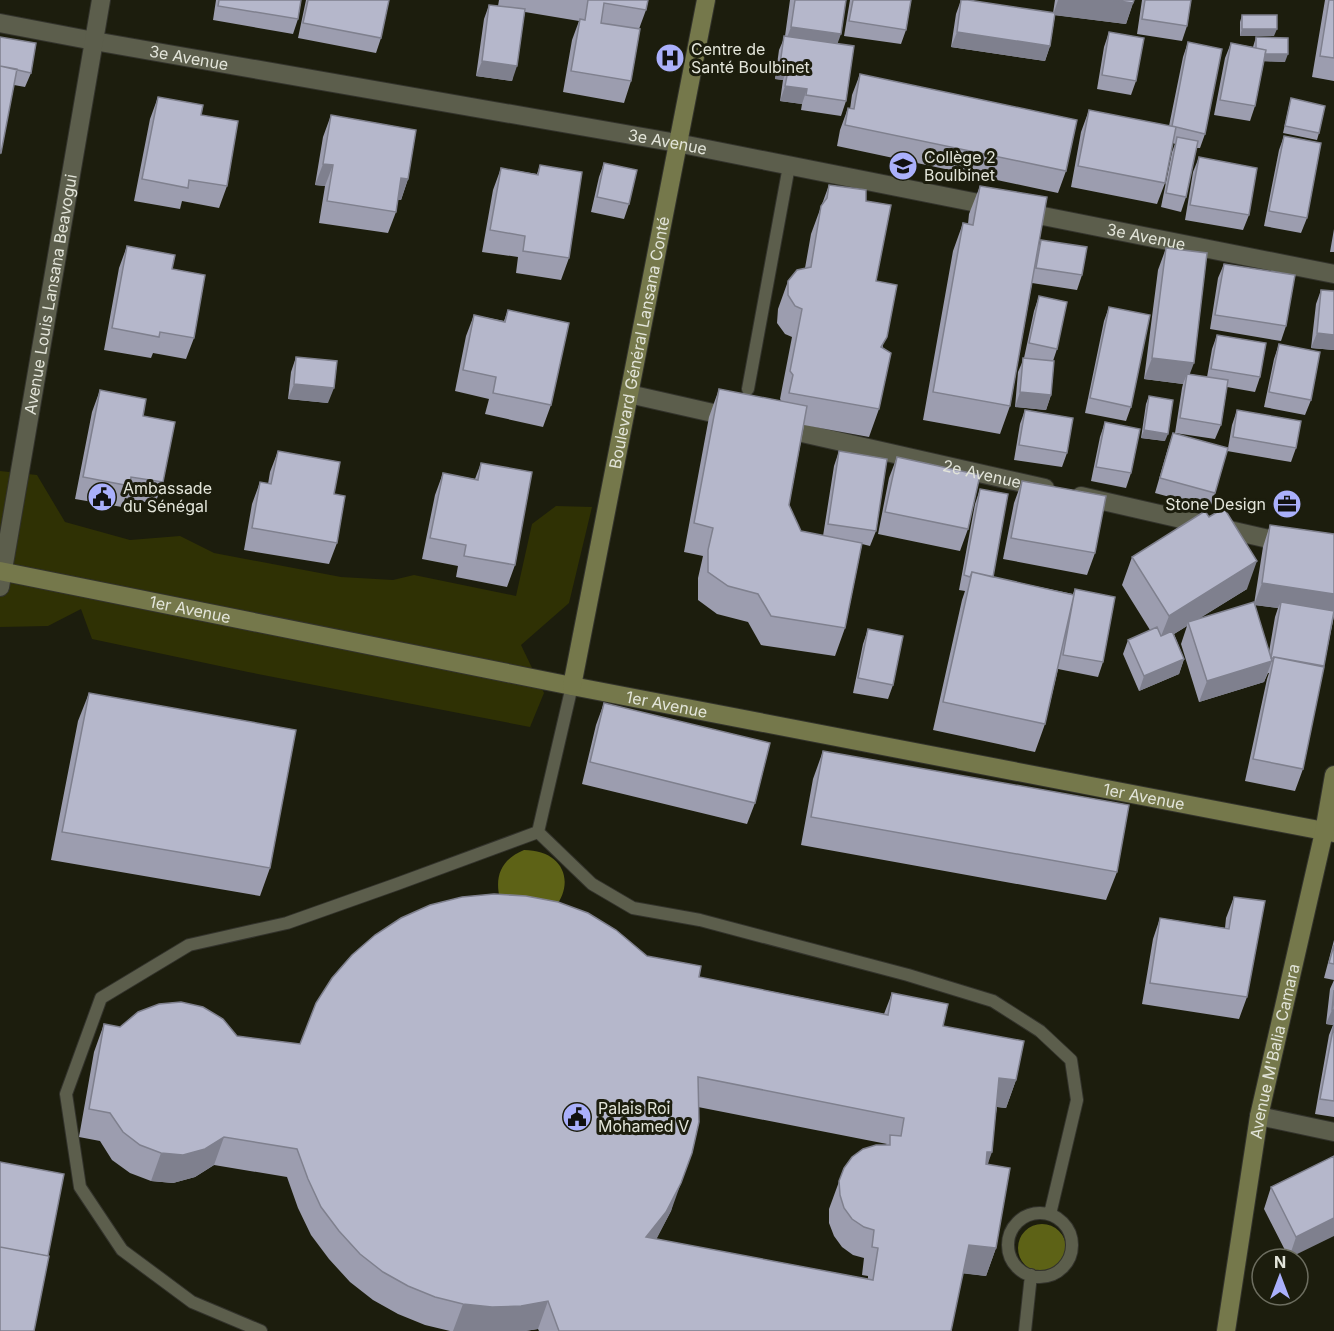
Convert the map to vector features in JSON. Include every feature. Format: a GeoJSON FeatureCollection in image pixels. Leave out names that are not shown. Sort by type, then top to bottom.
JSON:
{"type":"FeatureCollection","features":[{"type":"Feature","properties":{"kind":"street","name":"Avenue Louis Lansana Beavogui"},"geometry":{"type":"LineString","coordinates":[[1,576],[101,0]]}},
{"type":"Feature","properties":{"kind":"street","name":"Boulevard Général Lansana Conté"},"geometry":{"type":"LineString","coordinates":[[572,686],[706,0]]}},
{"type":"Feature","properties":{"kind":"street","name":"3e Avenue"},"geometry":{"type":"LineString","coordinates":[[0,23],[677,143],[1334,274]]}},
{"type":"Feature","properties":{"kind":"street","name":"2e Avenue"},"geometry":{"type":"LineString","coordinates":[[628,394],[1334,554]]}},
{"type":"Feature","properties":{"kind":"street","name":"1er Avenue"},"geometry":{"type":"LineString","coordinates":[[1,576],[1329,832]]}},
{"type":"Feature","properties":{"kind":"street","name":"Avenue M'Balia Camara"},"geometry":{"type":"LineString","coordinates":[[1226,1331],[1259,1116],[1329,832],[1334,775]]}},
{"type":"Feature","properties":{"kind":"street"},"geometry":{"type":"LineString","coordinates":[[1259,1116],[1334,1132]]}},
{"type":"Feature","properties":{"kind":"lane"},"geometry":{"type":"LineString","coordinates":[[748,389],[789,166]]}},
{"type":"Feature","properties":{"kind":"lane"},"geometry":{"type":"LineString","coordinates":[[538,832],[572,686]]}},
{"type":"Feature","properties":{"kind":"lane"},"geometry":{"type":"LineString","coordinates":[[538,832],[592,884],[633,908],[700,920],[909,975],[993,1001],[1040,1031],[1071,1060],[1077,1100],[1050,1214]]}},
{"type":"Feature","properties":{"kind":"lane"},"geometry":{"type":"LineString","coordinates":[[261,1331],[192,1302],[122,1250],[80,1187],[66,1094],[101,998],[189,945],[287,922],[538,832]]}},
{"type":"Feature","properties":{"kind":"lane"},"geometry":{"type":"LineString","coordinates":[[1039,1212],[1050,1214],[1060,1219],[1068,1227],[1072,1237],[1069,1259],[1063,1268],[1053,1274],[1042,1277],[1031,1275],[1021,1270],[1013,1262],[1008,1241],[1018,1221],[1039,1212]]}},
{"type":"Feature","properties":{"kind":"lane"},"geometry":{"type":"LineString","coordinates":[[1025,1331],[1031,1275]]}},
{"type":"Feature","properties":{"kind":"shaded area"},"geometry":{"type":"Polygon","coordinates":[[[0,471],[37,475],[65,522],[130,540],[180,536],[214,553],[341,577],[393,580],[414,575],[516,596],[532,524],[556,506],[592,507],[569,603],[521,645],[544,693],[530,727],[92,639],[81,609],[48,626],[0,627],[0,471]]]}},
{"type":"Feature","properties":{"kind":"shaded area"},"geometry":{"type":"Polygon","coordinates":[[[524,850],[548,855],[562,869],[564,888],[554,909],[500,899],[499,875],[510,858],[524,850]]]}},
{"type":"Feature","properties":{"kind":"shaded area"},"geometry":{"type":"Polygon","coordinates":[[[1042,1224],[1059,1231],[1066,1248],[1059,1265],[1042,1272],[1025,1265],[1018,1248],[1025,1231],[1042,1224]]]}},
{"type":"Feature","properties":{"kind":"building"},"geometry":{"type":"Polygon","coordinates":[[[219,0],[301,0],[298,19],[218,6],[219,0]]]}},
{"type":"Feature","properties":{"kind":"building"},"geometry":{"type":"Polygon","coordinates":[[[308,0],[389,0],[381,38],[303,23],[308,0]]]}},
{"type":"Feature","properties":{"kind":"building"},"geometry":{"type":"Polygon","coordinates":[[[588,0],[648,0],[646,10],[604,3],[601,23],[640,29],[631,81],[571,71],[580,19],[585,20],[588,0]]]}},
{"type":"Feature","properties":{"kind":"building"},"geometry":{"type":"Polygon","coordinates":[[[795,0],[846,0],[841,34],[791,27],[795,0]]]}},
{"type":"Feature","properties":{"kind":"building"},"geometry":{"type":"Polygon","coordinates":[[[853,0],[911,0],[906,30],[849,21],[853,0]]]}},
{"type":"Feature","properties":{"kind":"building"},"geometry":{"type":"Polygon","coordinates":[[[961,0],[1055,13],[1050,46],[957,32],[961,0]]]}},
{"type":"Feature","properties":{"kind":"building"},"geometry":{"type":"Polygon","coordinates":[[[1112,0],[1134,0],[1133,3],[1112,0]]]}},
{"type":"Feature","properties":{"kind":"building"},"geometry":{"type":"Polygon","coordinates":[[[1145,0],[1191,0],[1187,26],[1142,19],[1145,0]]]}},
{"type":"Feature","properties":{"kind":"building"},"geometry":{"type":"Polygon","coordinates":[[[1329,0],[1334,0],[1334,58],[1320,56],[1329,0]]]}},
{"type":"Feature","properties":{"kind":"building"},"geometry":{"type":"Polygon","coordinates":[[[489,5],[525,9],[517,66],[482,61],[489,5]]]}},
{"type":"Feature","properties":{"kind":"building"},"geometry":{"type":"Polygon","coordinates":[[[1242,15],[1277,15],[1277,29],[1242,29],[1242,15]]]}},
{"type":"Feature","properties":{"kind":"building"},"geometry":{"type":"Polygon","coordinates":[[[1109,32],[1144,38],[1136,81],[1102,75],[1109,32]]]}},
{"type":"Feature","properties":{"kind":"building"},"geometry":{"type":"Polygon","coordinates":[[[784,36],[854,46],[846,101],[806,95],[807,89],[785,86],[789,65],[780,64],[784,36]]]}},
{"type":"Feature","properties":{"kind":"building"},"geometry":{"type":"Polygon","coordinates":[[[0,37],[36,43],[31,73],[0,66],[0,37]]]}},
{"type":"Feature","properties":{"kind":"building"},"geometry":{"type":"Polygon","coordinates":[[[1256,37],[1288,38],[1288,54],[1265,54],[1266,50],[1256,48],[1256,37]]]}},
{"type":"Feature","properties":{"kind":"building"},"geometry":{"type":"Polygon","coordinates":[[[1188,42],[1222,49],[1205,134],[1172,126],[1188,42]]]}},
{"type":"Feature","properties":{"kind":"building"},"geometry":{"type":"Polygon","coordinates":[[[1231,43],[1266,50],[1255,106],[1220,100],[1231,43]]]}},
{"type":"Feature","properties":{"kind":"building"},"geometry":{"type":"Polygon","coordinates":[[[0,66],[17,69],[1,153],[0,153],[0,66]]]}},
{"type":"Feature","properties":{"kind":"building"},"geometry":{"type":"Polygon","coordinates":[[[860,74],[1077,120],[1066,171],[845,125],[848,108],[854,109],[860,74]]]}},
{"type":"Feature","properties":{"kind":"building"},"geometry":{"type":"Polygon","coordinates":[[[158,97],[203,105],[201,115],[238,121],[227,186],[189,180],[188,188],[142,179],[158,97]]]}},
{"type":"Feature","properties":{"kind":"building"},"geometry":{"type":"Polygon","coordinates":[[[1291,98],[1325,106],[1319,133],[1285,126],[1291,98]]]}},
{"type":"Feature","properties":{"kind":"building"},"geometry":{"type":"Polygon","coordinates":[[[1089,110],[1176,127],[1165,183],[1078,166],[1089,110]]]}},
{"type":"Feature","properties":{"kind":"building"},"geometry":{"type":"Polygon","coordinates":[[[331,115],[416,130],[408,179],[401,178],[396,212],[327,201],[333,165],[323,164],[331,115]]]}},
{"type":"Feature","properties":{"kind":"building"},"geometry":{"type":"Polygon","coordinates":[[[1284,136],[1321,143],[1307,218],[1269,211],[1284,136]]]}},
{"type":"Feature","properties":{"kind":"building"},"geometry":{"type":"Polygon","coordinates":[[[1177,137],[1198,141],[1186,197],[1166,193],[1177,137]]]}},
{"type":"Feature","properties":{"kind":"building"},"geometry":{"type":"Polygon","coordinates":[[[1199,157],[1257,168],[1249,215],[1190,205],[1199,157]]]}},
{"type":"Feature","properties":{"kind":"building"},"geometry":{"type":"Polygon","coordinates":[[[604,163],[637,170],[629,204],[597,197],[604,163]]]}},
{"type":"Feature","properties":{"kind":"building"},"geometry":{"type":"Polygon","coordinates":[[[540,165],[582,172],[569,258],[523,251],[525,236],[490,230],[501,168],[538,175],[540,165]]]}},
{"type":"Feature","properties":{"kind":"building"},"geometry":{"type":"Polygon","coordinates":[[[829,185],[866,190],[866,201],[891,205],[876,281],[897,285],[887,337],[881,347],[891,353],[879,409],[789,393],[793,375],[790,371],[802,309],[795,306],[788,295],[788,281],[797,270],[811,267],[821,206],[827,198],[829,185]]]}},
{"type":"Feature","properties":{"kind":"building"},"geometry":{"type":"Polygon","coordinates":[[[980,186],[1047,197],[1010,406],[933,392],[963,223],[973,225],[980,186]]]}},
{"type":"Feature","properties":{"kind":"building"},"geometry":{"type":"Polygon","coordinates":[[[1041,240],[1087,247],[1082,275],[1036,268],[1041,240]]]}},
{"type":"Feature","properties":{"kind":"building"},"geometry":{"type":"Polygon","coordinates":[[[127,246],[175,255],[172,269],[205,275],[194,338],[160,332],[159,337],[112,328],[127,246]]]}},
{"type":"Feature","properties":{"kind":"building"},"geometry":{"type":"Polygon","coordinates":[[[1166,248],[1207,253],[1194,363],[1152,358],[1166,248]]]}},
{"type":"Feature","properties":{"kind":"building"},"geometry":{"type":"Polygon","coordinates":[[[1224,264],[1295,275],[1286,326],[1215,315],[1224,264]]]}},
{"type":"Feature","properties":{"kind":"building"},"geometry":{"type":"Polygon","coordinates":[[[1321,290],[1334,291],[1334,335],[1317,333],[1321,290]]]}},
{"type":"Feature","properties":{"kind":"building"},"geometry":{"type":"Polygon","coordinates":[[[1039,296],[1067,302],[1057,349],[1029,343],[1039,296]]]}},
{"type":"Feature","properties":{"kind":"building"},"geometry":{"type":"Polygon","coordinates":[[[1109,307],[1150,315],[1131,407],[1090,398],[1109,307]]]}},
{"type":"Feature","properties":{"kind":"building"},"geometry":{"type":"Polygon","coordinates":[[[508,310],[569,323],[551,405],[493,393],[496,377],[463,370],[474,315],[505,322],[508,310]]]}},
{"type":"Feature","properties":{"kind":"building"},"geometry":{"type":"Polygon","coordinates":[[[1217,335],[1266,343],[1260,377],[1211,369],[1217,335]]]}},
{"type":"Feature","properties":{"kind":"building"},"geometry":{"type":"Polygon","coordinates":[[[1279,344],[1320,352],[1311,400],[1269,392],[1279,344]]]}},
{"type":"Feature","properties":{"kind":"building"},"geometry":{"type":"Polygon","coordinates":[[[296,357],[337,361],[334,388],[294,384],[296,357]]]}},
{"type":"Feature","properties":{"kind":"building"},"geometry":{"type":"Polygon","coordinates":[[[1023,358],[1054,361],[1051,395],[1020,392],[1023,358]]]}},
{"type":"Feature","properties":{"kind":"building"},"geometry":{"type":"Polygon","coordinates":[[[1187,374],[1228,380],[1221,425],[1180,418],[1187,374]]]}},
{"type":"Feature","properties":{"kind":"building"},"geometry":{"type":"Polygon","coordinates":[[[719,389],[807,406],[789,505],[801,531],[862,543],[845,628],[771,616],[758,594],[728,586],[708,572],[708,550],[713,528],[694,523],[719,389]]]}},
{"type":"Feature","properties":{"kind":"building"},"geometry":{"type":"Polygon","coordinates":[[[100,390],[146,399],[143,416],[175,422],[163,482],[131,477],[130,486],[83,477],[100,390]]]}},
{"type":"Feature","properties":{"kind":"building"},"geometry":{"type":"Polygon","coordinates":[[[1149,396],[1173,400],[1168,434],[1144,430],[1149,396]]]}},
{"type":"Feature","properties":{"kind":"building"},"geometry":{"type":"Polygon","coordinates":[[[1025,410],[1073,418],[1067,453],[1019,445],[1025,410]]]}},
{"type":"Feature","properties":{"kind":"building"},"geometry":{"type":"Polygon","coordinates":[[[1237,410],[1301,421],[1296,448],[1233,437],[1237,410]]]}},
{"type":"Feature","properties":{"kind":"building"},"geometry":{"type":"Polygon","coordinates":[[[1105,422],[1140,429],[1131,473],[1096,467],[1105,422]]]}},
{"type":"Feature","properties":{"kind":"building"},"geometry":{"type":"Polygon","coordinates":[[[1173,433],[1228,448],[1215,493],[1160,478],[1173,433]]]}},
{"type":"Feature","properties":{"kind":"building"},"geometry":{"type":"Polygon","coordinates":[[[278,451],[340,462],[334,494],[345,496],[337,543],[252,528],[260,482],[271,484],[278,451]]]}},
{"type":"Feature","properties":{"kind":"building"},"geometry":{"type":"Polygon","coordinates":[[[839,451],[887,459],[876,531],[828,524],[839,451]]]}},
{"type":"Feature","properties":{"kind":"building"},"geometry":{"type":"Polygon","coordinates":[[[897,457],[980,475],[968,529],[885,512],[897,457]]]}},
{"type":"Feature","properties":{"kind":"building"},"geometry":{"type":"Polygon","coordinates":[[[481,463],[532,472],[515,565],[464,556],[466,545],[430,538],[443,473],[478,480],[481,463]]]}},
{"type":"Feature","properties":{"kind":"building"},"geometry":{"type":"Polygon","coordinates":[[[1022,481],[1106,496],[1095,553],[1011,538],[1022,481]]]}},
{"type":"Feature","properties":{"kind":"building"},"geometry":{"type":"Polygon","coordinates":[[[980,489],[1008,494],[993,577],[972,572],[970,577],[964,575],[980,489]]]}},
{"type":"Feature","properties":{"kind":"building"},"geometry":{"type":"Polygon","coordinates":[[[1224,508],[1257,561],[1169,616],[1132,557],[1205,511],[1209,517],[1224,508]]]}},
{"type":"Feature","properties":{"kind":"building"},"geometry":{"type":"Polygon","coordinates":[[[1270,525],[1334,534],[1334,594],[1262,583],[1270,525]]]}},
{"type":"Feature","properties":{"kind":"building"},"geometry":{"type":"Polygon","coordinates":[[[972,572],[1074,595],[1045,724],[943,702],[972,572]]]}},
{"type":"Feature","properties":{"kind":"building"},"geometry":{"type":"Polygon","coordinates":[[[1075,589],[1115,597],[1103,662],[1063,655],[1075,589]]]}},
{"type":"Feature","properties":{"kind":"building"},"geometry":{"type":"Polygon","coordinates":[[[1254,602],[1272,661],[1207,681],[1188,622],[1254,602]]]}},
{"type":"Feature","properties":{"kind":"building"},"geometry":{"type":"Polygon","coordinates":[[[1281,602],[1334,611],[1324,666],[1271,658],[1281,602]]]}},
{"type":"Feature","properties":{"kind":"building"},"geometry":{"type":"Polygon","coordinates":[[[1157,627],[1161,636],[1172,631],[1184,659],[1144,676],[1128,640],[1157,627]]]}},
{"type":"Feature","properties":{"kind":"building"},"geometry":{"type":"Polygon","coordinates":[[[868,629],[903,636],[893,685],[858,678],[868,629]]]}},
{"type":"Feature","properties":{"kind":"building"},"geometry":{"type":"Polygon","coordinates":[[[1274,657],[1324,667],[1303,769],[1253,759],[1274,657]]]}},
{"type":"Feature","properties":{"kind":"building"},"geometry":{"type":"Polygon","coordinates":[[[89,693],[296,730],[270,868],[62,832],[89,693]]]}},
{"type":"Feature","properties":{"kind":"building"},"geometry":{"type":"Polygon","coordinates":[[[604,703],[770,743],[755,803],[590,762],[604,703]]]}},
{"type":"Feature","properties":{"kind":"building"},"geometry":{"type":"Polygon","coordinates":[[[823,751],[1129,805],[1117,872],[811,817],[823,751]]]}},
{"type":"Feature","properties":{"kind":"building","name":"Palais Roi Mohamed V"},"geometry":{"type":"Polygon","coordinates":[[[494,894],[526,896],[558,902],[588,913],[616,930],[647,956],[701,966],[699,977],[888,1015],[892,993],[948,1004],[943,1026],[1024,1041],[1016,1080],[999,1078],[992,1152],[987,1152],[986,1164],[1010,1168],[996,1248],[969,1245],[951,1331],[559,1331],[548,1301],[521,1306],[492,1307],[463,1304],[435,1297],[383,1272],[360,1254],[321,1207],[297,1149],[224,1137],[205,1149],[183,1155],[161,1153],[140,1145],[123,1132],[110,1113],[89,1109],[104,1024],[120,1027],[138,1012],[159,1004],[181,1002],[203,1007],[223,1019],[237,1036],[300,1044],[316,1003],[332,978],[352,955],[375,935],[401,918],[430,905],[462,897],[494,894]],[[698,1077],[699,1122],[692,1153],[681,1183],[666,1212],[646,1237],[873,1280],[878,1248],[872,1247],[874,1230],[852,1219],[844,1208],[839,1181],[852,1157],[863,1149],[876,1145],[890,1145],[890,1135],[901,1136],[904,1118],[698,1077]]]}},
{"type":"Feature","properties":{"kind":"building"},"geometry":{"type":"Polygon","coordinates":[[[1234,897],[1265,901],[1247,997],[1150,983],[1160,918],[1229,929],[1234,897]]]}},
{"type":"Feature","properties":{"kind":"building"},"geometry":{"type":"Polygon","coordinates":[[[1334,945],[1334,964],[1329,963],[1334,945]]]}},
{"type":"Feature","properties":{"kind":"building"},"geometry":{"type":"Polygon","coordinates":[[[1334,1024],[1334,1101],[1320,1099],[1334,1024]]]}},
{"type":"Feature","properties":{"kind":"building"},"geometry":{"type":"Polygon","coordinates":[[[1334,1156],[1334,1218],[1296,1237],[1271,1187],[1334,1156]]]}},
{"type":"Feature","properties":{"kind":"building"},"geometry":{"type":"Polygon","coordinates":[[[0,1162],[64,1174],[48,1256],[0,1247],[0,1162]]]}},
{"type":"Feature","properties":{"kind":"building"},"geometry":{"type":"Polygon","coordinates":[[[0,1247],[49,1256],[34,1331],[0,1331],[0,1247]]]}},
{"type":"Feature","properties":{"kind":"place","name":"Centre de Santé Boulbinet"},"geometry":{"type":"Point","coordinates":[670,58]}},
{"type":"Feature","properties":{"kind":"place","name":"Collège 2 Boulbinet"},"geometry":{"type":"Point","coordinates":[903,166]}},
{"type":"Feature","properties":{"kind":"place","name":"Ambassade du Sénégal"},"geometry":{"type":"Point","coordinates":[102,497]}},
{"type":"Feature","properties":{"kind":"place","name":"Stone Design"},"geometry":{"type":"Point","coordinates":[1287,504]}},
{"type":"Feature","properties":{"kind":"place","name":"Palais Roi Mohamed V"},"geometry":{"type":"Point","coordinates":[577,1117]}}]}
